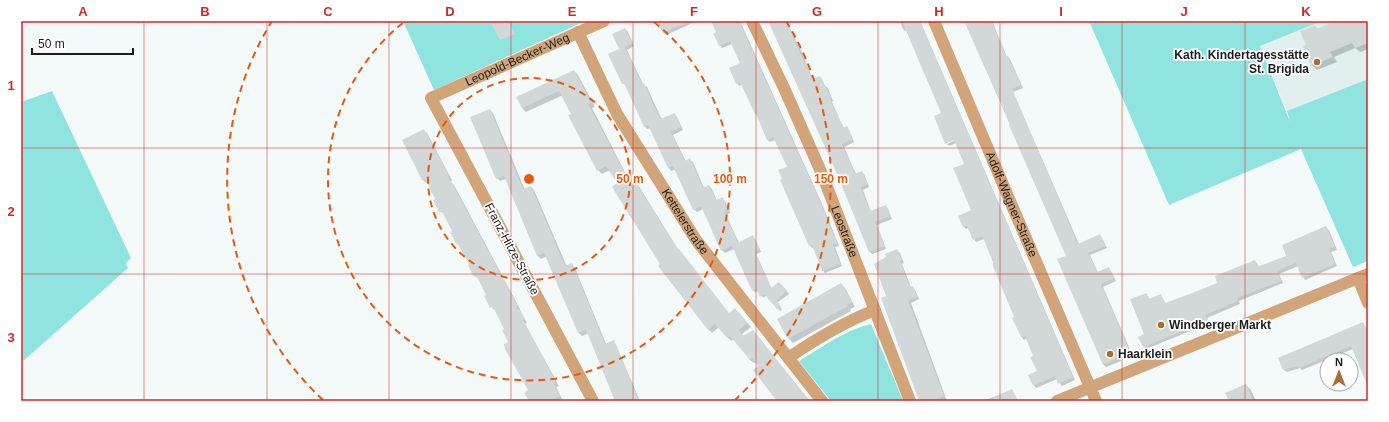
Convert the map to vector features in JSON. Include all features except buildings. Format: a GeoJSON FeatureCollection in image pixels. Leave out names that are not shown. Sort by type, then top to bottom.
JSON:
{"type":"FeatureCollection","features":[{"type":"Feature","properties":{"kind":"street","name":"Leopold-Becker-Weg"},"geometry":{"type":"LineString","coordinates":[[430,98],[604,21]]}},
{"type":"Feature","properties":{"kind":"street","name":"Leostraße"},"geometry":{"type":"LineString","coordinates":[[752,21],[784,88],[822,174],[910,401]]}},
{"type":"Feature","properties":{"kind":"street","name":"Adolf-Wagner-Straße"},"geometry":{"type":"LineString","coordinates":[[934,21],[1096,401]]}},
{"type":"Feature","properties":{"kind":"street","name":"Kettelerstraße"},"geometry":{"type":"LineString","coordinates":[[578,32],[617,114],[696,240],[822,401]]}},
{"type":"Feature","properties":{"kind":"street","name":"Franz-Hitze-Straße"},"geometry":{"type":"LineString","coordinates":[[430,98],[593,401]]}},
{"type":"Feature","properties":{"kind":"street"},"geometry":{"type":"LineString","coordinates":[[1057,401],[1363,276],[1368,303]]}},
{"type":"Feature","properties":{"kind":"street"},"geometry":{"type":"LineString","coordinates":[[788,358],[835,328],[854,318],[875,310]]}},
{"type":"Feature","properties":{"kind":"shaded area"},"geometry":{"type":"Polygon","coordinates":[[[403,21],[585,21],[434,90],[403,21]]]}},
{"type":"Feature","properties":{"kind":"shaded area"},"geometry":{"type":"Polygon","coordinates":[[[1089,21],[1322,21],[1260,46],[1290,122],[1287,111],[1368,79],[1368,261],[1353,267],[1301,149],[1169,205],[1089,21]]]}},
{"type":"Feature","properties":{"kind":"shaded area","name":"Kath. Kindertagesstätte St. Brigida"},"geometry":{"type":"Polygon","coordinates":[[[1322,21],[1368,21],[1368,79],[1287,111],[1260,46],[1322,21]]]}},
{"type":"Feature","properties":{"kind":"shaded area"},"geometry":{"type":"Polygon","coordinates":[[[52,91],[131,258],[126,263],[128,268],[21,363],[21,102],[52,91]]]}},
{"type":"Feature","properties":{"kind":"shaded area"},"geometry":{"type":"Polygon","coordinates":[[[871,324],[903,401],[831,401],[799,361],[852,330],[871,324]]]}},
{"type":"Feature","properties":{"kind":"place","name":"Kath. Kindertagesstätte St. Brigida"},"geometry":{"type":"Point","coordinates":[1317,62]}},
{"type":"Feature","properties":{"kind":"place","name":"Windberger Markt"},"geometry":{"type":"Point","coordinates":[1161,325]}},
{"type":"Feature","properties":{"kind":"place","name":"Haarklein"},"geometry":{"type":"Point","coordinates":[1110,354]}}]}
